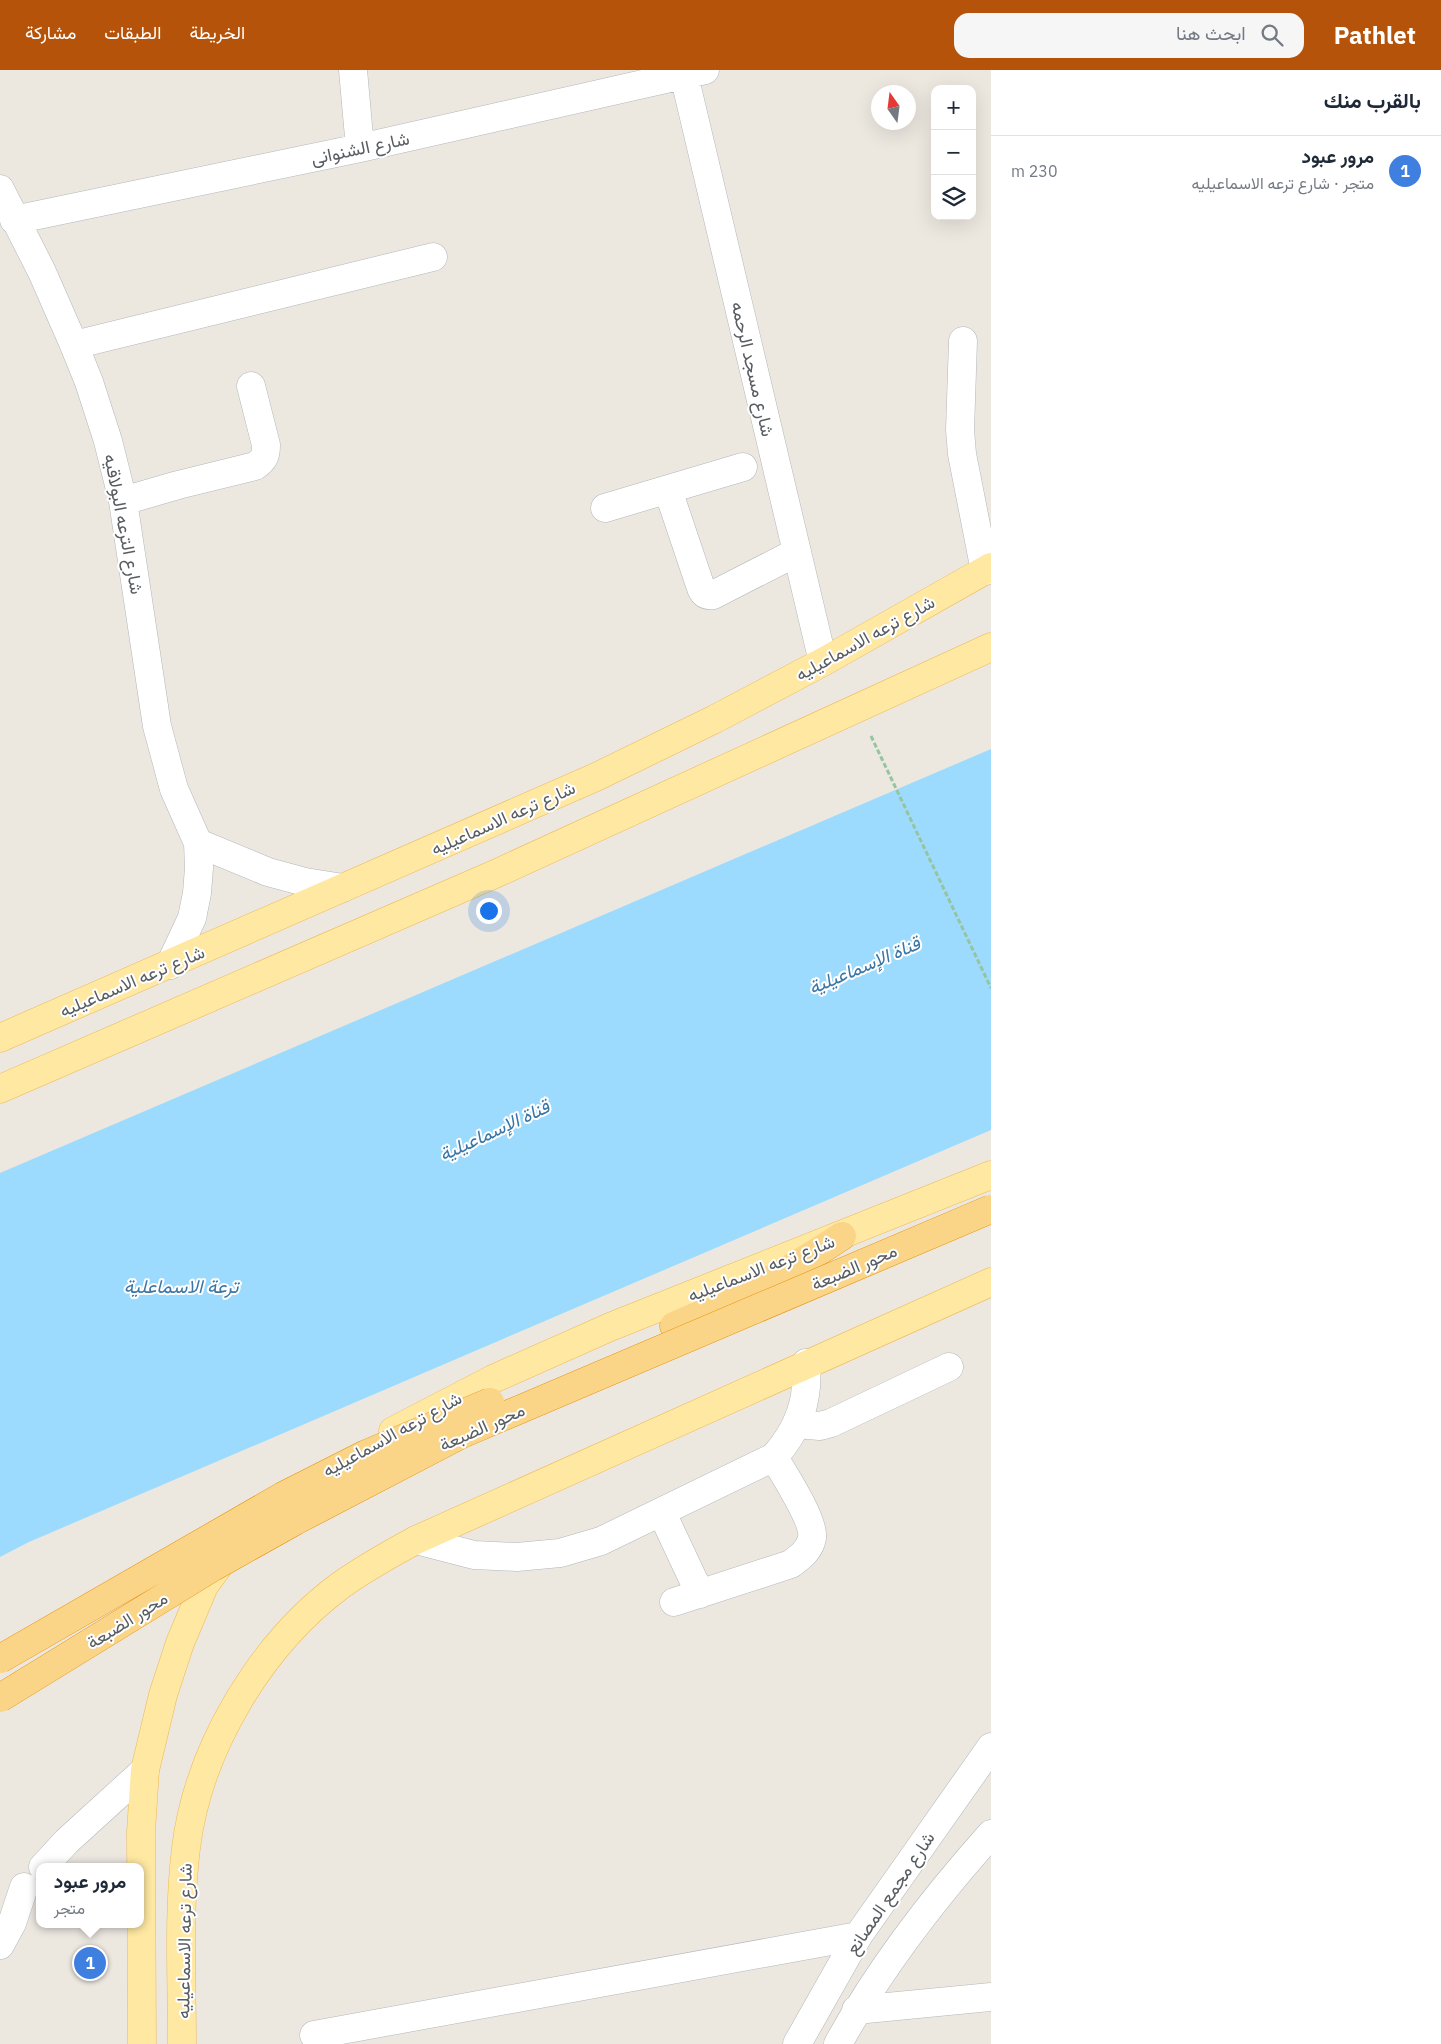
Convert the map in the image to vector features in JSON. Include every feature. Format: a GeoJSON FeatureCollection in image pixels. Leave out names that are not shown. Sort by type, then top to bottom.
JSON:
{"type":"FeatureCollection","features":[{"type":"Feature","properties":{"kind":"highway","name":"محور الضبعة"},"geometry":{"type":"LineString","coordinates":[[0,1698],[213,1567],[286,1525],[462,1434],[991,1209]]}},
{"type":"Feature","properties":{"kind":"highway"},"geometry":{"type":"LineString","coordinates":[[0,1659],[283,1496],[324,1475],[409,1436],[744,1295],[802,1262],[842,1236]]}},
{"type":"Feature","properties":{"kind":"main road","name":"شارع ترعه الاسماعيليه"},"geometry":{"type":"LineString","coordinates":[[0,1038],[596,777],[715,719],[823,662],[988,569]]}},
{"type":"Feature","properties":{"kind":"main road"},"geometry":{"type":"LineString","coordinates":[[0,1089],[495,874],[991,647]]}},
{"type":"Feature","properties":{"kind":"main road","name":"شارع ترعه الاسماعيليه"},"geometry":{"type":"LineString","coordinates":[[141,1863],[145,1770],[163,1696],[180,1642],[204,1586],[244,1533],[294,1492],[345,1456],[493,1379],[610,1327],[991,1175]]}},
{"type":"Feature","properties":{"kind":"main road","name":"شارع ترعه الاسماعيليه"},"geometry":{"type":"LineString","coordinates":[[182,2044],[182,1890],[186,1846],[195,1802],[209,1760],[227,1720],[250,1682],[276,1647],[306,1615],[340,1586],[376,1561],[416,1540],[806,1363],[991,1282]]}},
{"type":"Feature","properties":{"kind":"main road","name":"شارع ترعه الاسماعيليه"},"geometry":{"type":"LineString","coordinates":[[141,1928],[142,2044]]}},
{"type":"Feature","properties":{"kind":"street"},"geometry":{"type":"LineString","coordinates":[[353,70],[360,148]]}},
{"type":"Feature","properties":{"kind":"street","name":"شارع الشنوانى"},"geometry":{"type":"LineString","coordinates":[[14,220],[360,148],[695,72]]}},
{"type":"Feature","properties":{"kind":"street","name":"شارع مسجد الرحمه"},"geometry":{"type":"LineString","coordinates":[[695,72],[797,552],[823,662]]}},
{"type":"Feature","properties":{"kind":"street","name":"شارع الترعه البولاقيه"},"geometry":{"type":"LineString","coordinates":[[0,190],[42,272],[74,345],[108,441],[123,500],[157,726],[174,789],[198,842],[199,868],[196,902],[192,918],[170,965]]}},
{"type":"Feature","properties":{"kind":"street"},"geometry":{"type":"LineString","coordinates":[[74,345],[433,257]]}},
{"type":"Feature","properties":{"kind":"street"},"geometry":{"type":"LineString","coordinates":[[963,341],[960,430],[962,454],[988,569]]}},
{"type":"Feature","properties":{"kind":"street"},"geometry":{"type":"LineString","coordinates":[[123,500],[178,484],[255,466],[262,461],[266,454],[266,445],[251,386]]}},
{"type":"Feature","properties":{"kind":"street"},"geometry":{"type":"LineString","coordinates":[[606,508],[743,467]]}},
{"type":"Feature","properties":{"kind":"street"},"geometry":{"type":"LineString","coordinates":[[668,490],[702,593],[705,595],[713,596],[797,552]]}},
{"type":"Feature","properties":{"kind":"street"},"geometry":{"type":"LineString","coordinates":[[198,842],[268,872],[305,882],[343,888]]}},
{"type":"Feature","properties":{"kind":"street"},"geometry":{"type":"LineString","coordinates":[[416,1540],[474,1555],[517,1557],[560,1553],[601,1541],[662,1513],[774,1456],[787,1441],[797,1424],[806,1395],[806,1363]]}},
{"type":"Feature","properties":{"kind":"street"},"geometry":{"type":"LineString","coordinates":[[797,1424],[820,1426],[831,1423],[949,1367]]}},
{"type":"Feature","properties":{"kind":"street"},"geometry":{"type":"LineString","coordinates":[[674,1602],[790,1564],[805,1553],[812,1538],[810,1522],[774,1456]]}},
{"type":"Feature","properties":{"kind":"street"},"geometry":{"type":"LineString","coordinates":[[662,1513],[700,1594]]}},
{"type":"Feature","properties":{"kind":"street","name":"شارع مجمع المصانع"},"geometry":{"type":"LineString","coordinates":[[797,2044],[858,1936],[991,1747]]}},
{"type":"Feature","properties":{"kind":"street"},"geometry":{"type":"LineString","coordinates":[[47,1863],[67,1841],[145,1770]]}},
{"type":"Feature","properties":{"kind":"street"},"geometry":{"type":"LineString","coordinates":[[838,2044],[856,2010],[904,1939],[991,1834]]}},
{"type":"Feature","properties":{"kind":"street"},"geometry":{"type":"LineString","coordinates":[[0,1945],[12,1923],[21,1884]]}},
{"type":"Feature","properties":{"kind":"street"},"geometry":{"type":"LineString","coordinates":[[314,2035],[858,1936]]}},
{"type":"Feature","properties":{"kind":"street"},"geometry":{"type":"LineString","coordinates":[[856,2010],[991,1997]]}},
{"type":"Feature","properties":{"kind":"path"},"geometry":{"type":"LineString","coordinates":[[868,729],[991,988]]}},
{"type":"Feature","properties":{"kind":"water","name":"ترعة الاسماعلية"},"geometry":{"type":"Polygon","coordinates":[[[991,749],[991,1130],[29,1542],[0,1557],[0,1173],[991,749]]]}},
{"type":"Feature","properties":{"kind":"place","name":"مرور عبود"},"geometry":{"type":"Point","coordinates":[90,1963]}},
{"type":"Feature","properties":{"kind":"water label","name":"قناة الإسماعيلية"},"geometry":{"type":"Point","coordinates":[864,965]}},
{"type":"Feature","properties":{"kind":"water label","name":"قناة الإسماعيلية"},"geometry":{"type":"Point","coordinates":[494,1130]}}]}
